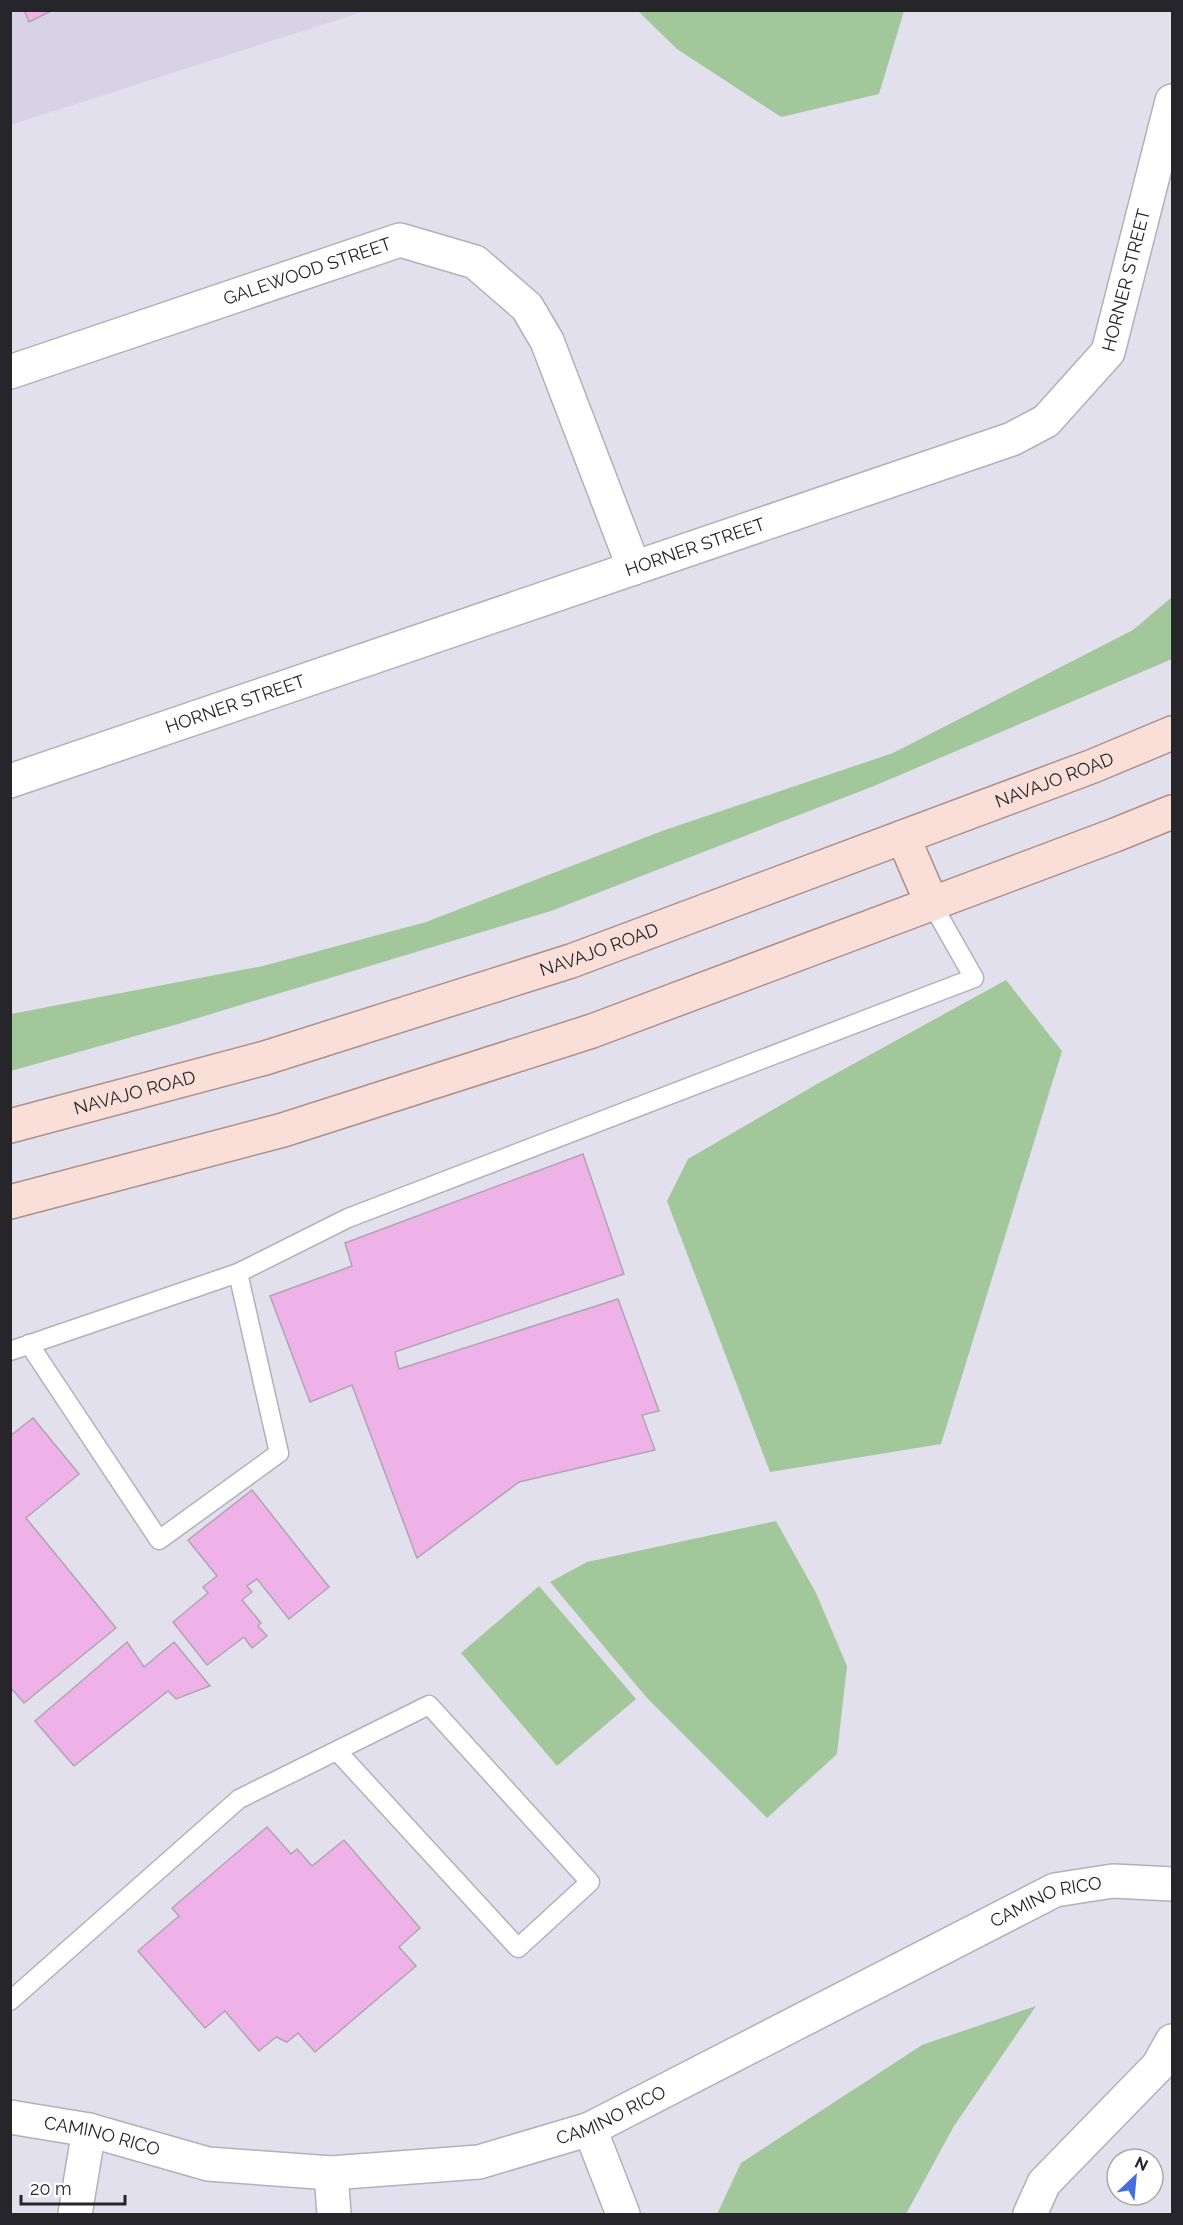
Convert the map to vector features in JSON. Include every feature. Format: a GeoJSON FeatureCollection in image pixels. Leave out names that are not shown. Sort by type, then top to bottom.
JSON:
{"type":"FeatureCollection","features":[{"type":"Feature","properties":{"kind":"main road","name":"NAVAJO ROAD"},"geometry":{"type":"LineString","coordinates":[[10,1126],[265,1059],[571,961],[1093,766],[1173,733]]}},
{"type":"Feature","properties":{"kind":"main road"},"geometry":{"type":"LineString","coordinates":[[10,1202],[283,1130],[592,1031],[1173,812]]}},
{"type":"Feature","properties":{"kind":"main road"},"geometry":{"type":"LineString","coordinates":[[903,837],[932,904]]}},
{"type":"Feature","properties":{"kind":"street","name":"HORNER STREET"},"geometry":{"type":"LineString","coordinates":[[10,781],[1012,439],[1046,421],[1108,352],[1173,101]]}},
{"type":"Feature","properties":{"kind":"street","name":"GALEWOOD STREET"},"geometry":{"type":"LineString","coordinates":[[10,372],[400,240],[475,262],[528,307],[548,341],[634,568]]}},
{"type":"Feature","properties":{"kind":"street","name":"CAMINO RICO"},"geometry":{"type":"LineString","coordinates":[[10,2117],[89,2130],[208,2164],[331,2173],[479,2162],[590,2129],[1055,1890],[1113,1881],[1173,1884]]}},
{"type":"Feature","properties":{"kind":"street"},"geometry":{"type":"LineString","coordinates":[[1030,2214],[1044,2183],[1158,2066],[1173,2041]]}},
{"type":"Feature","properties":{"kind":"street"},"geometry":{"type":"LineString","coordinates":[[590,2129],[623,2214]]}},
{"type":"Feature","properties":{"kind":"street"},"geometry":{"type":"LineString","coordinates":[[75,2214],[89,2130]]}},
{"type":"Feature","properties":{"kind":"street"},"geometry":{"type":"LineString","coordinates":[[331,2173],[334,2214]]}},
{"type":"Feature","properties":{"kind":"lane"},"geometry":{"type":"LineString","coordinates":[[10,1350],[238,1273],[348,1218],[974,978],[932,904]]}},
{"type":"Feature","properties":{"kind":"lane"},"geometry":{"type":"LineString","coordinates":[[29,1344],[159,1540],[279,1453],[238,1273]]}},
{"type":"Feature","properties":{"kind":"lane"},"geometry":{"type":"LineString","coordinates":[[10,2001],[239,1799],[429,1705],[591,1882],[518,1948],[337,1751]]}},
{"type":"Feature","properties":{"kind":"shaded area"},"geometry":{"type":"Polygon","coordinates":[[[11,11],[365,11],[11,125],[11,11]]]}},
{"type":"Feature","properties":{"kind":"green space"},"geometry":{"type":"Polygon","coordinates":[[[638,11],[904,11],[879,94],[781,117],[677,49],[638,11]]]}},
{"type":"Feature","properties":{"kind":"green space"},"geometry":{"type":"Polygon","coordinates":[[[1172,597],[1172,659],[874,786],[551,911],[178,1024],[11,1071],[11,1014],[263,966],[426,922],[662,831],[893,753],[1133,630],[1172,597]]]}},
{"type":"Feature","properties":{"kind":"green space"},"geometry":{"type":"Polygon","coordinates":[[[1006,980],[1062,1051],[941,1444],[770,1472],[667,1201],[688,1159],[817,1084],[1006,980]]]}},
{"type":"Feature","properties":{"kind":"green space"},"geometry":{"type":"Polygon","coordinates":[[[776,1521],[816,1593],[847,1666],[837,1754],[767,1818],[647,1698],[550,1582],[587,1562],[776,1521]]]}},
{"type":"Feature","properties":{"kind":"green space"},"geometry":{"type":"Polygon","coordinates":[[[539,1586],[636,1699],[557,1766],[461,1653],[539,1586]]]}},
{"type":"Feature","properties":{"kind":"green space"},"geometry":{"type":"Polygon","coordinates":[[[1036,2006],[954,2126],[906,2214],[717,2214],[741,2163],[922,2045],[1036,2006]]]}},
{"type":"Feature","properties":{"kind":"building"},"geometry":{"type":"Polygon","coordinates":[[[24,10],[53,10],[29,22],[24,10]]]}},
{"type":"Feature","properties":{"kind":"building"},"geometry":{"type":"Polygon","coordinates":[[[583,1154],[624,1274],[395,1352],[399,1369],[618,1299],[659,1411],[642,1415],[655,1450],[519,1482],[417,1558],[352,1385],[310,1402],[270,1296],[352,1266],[345,1243],[583,1154]]]}},
{"type":"Feature","properties":{"kind":"building"},"geometry":{"type":"Polygon","coordinates":[[[33,1418],[79,1474],[26,1518],[116,1628],[24,1703],[10,1687],[10,1436],[33,1418]]]}},
{"type":"Feature","properties":{"kind":"building"},"geometry":{"type":"Polygon","coordinates":[[[252,1490],[329,1587],[289,1619],[257,1579],[247,1586],[252,1592],[242,1600],[261,1623],[258,1626],[267,1636],[252,1648],[244,1637],[207,1665],[173,1622],[208,1593],[203,1587],[217,1576],[188,1540],[252,1490]]]}},
{"type":"Feature","properties":{"kind":"building"},"geometry":{"type":"Polygon","coordinates":[[[127,1642],[144,1667],[174,1642],[210,1686],[176,1699],[168,1691],[74,1766],[35,1721],[127,1642]]]}},
{"type":"Feature","properties":{"kind":"building"},"geometry":{"type":"Polygon","coordinates":[[[267,1827],[291,1854],[297,1849],[312,1866],[344,1840],[420,1928],[399,1947],[416,1966],[315,2052],[298,2033],[287,2042],[276,2037],[259,2051],[225,2011],[205,2028],[138,1951],[179,1916],[172,1908],[267,1827]]]}}]}
